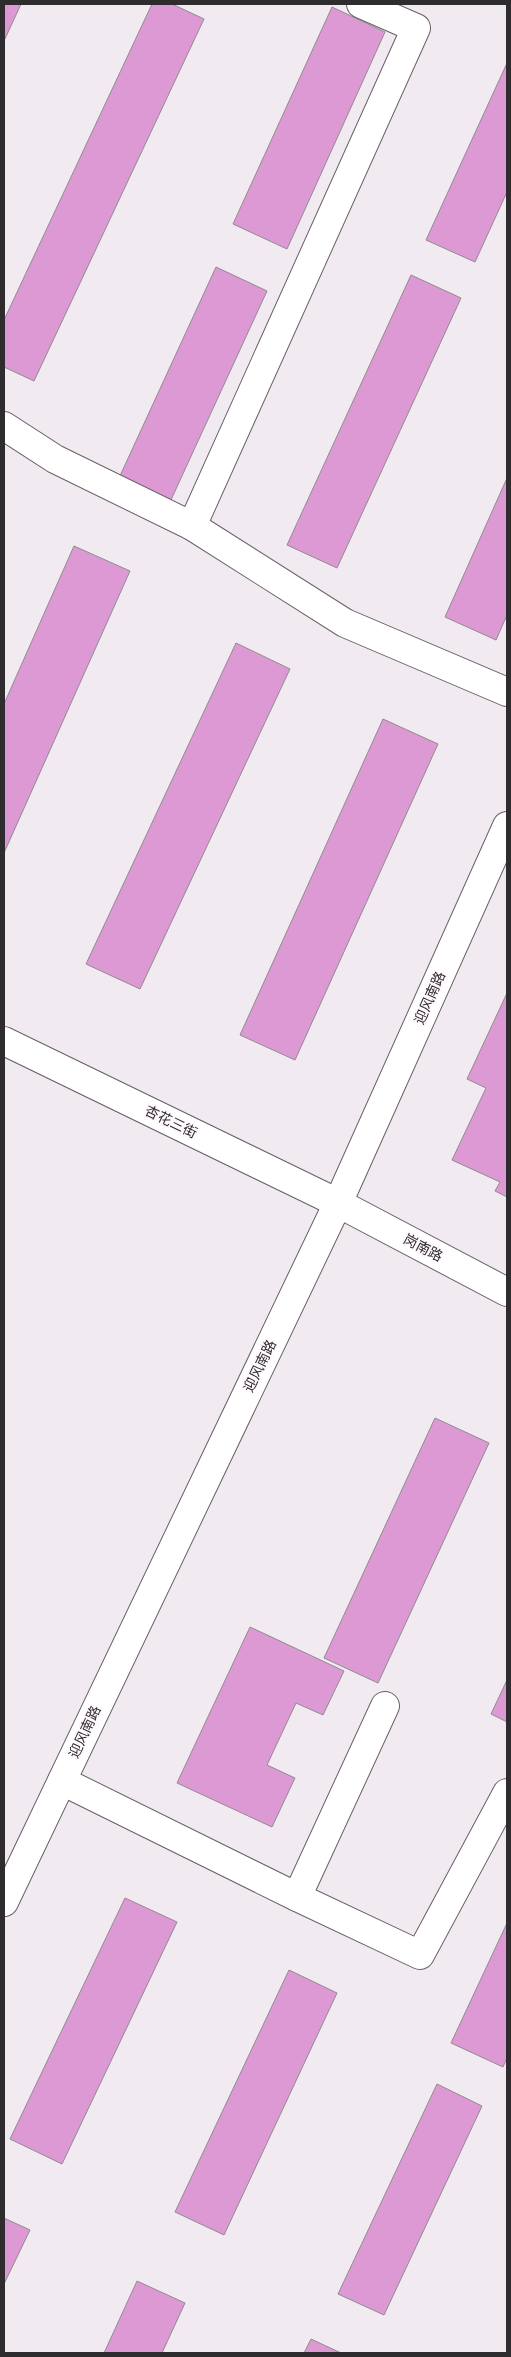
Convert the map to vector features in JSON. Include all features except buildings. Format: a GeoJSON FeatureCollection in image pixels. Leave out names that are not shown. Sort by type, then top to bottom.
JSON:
{"type":"FeatureCollection","features":[{"type":"Feature","properties":{"kind":"street"},"geometry":{"type":"LineString","coordinates":[[192,526],[416,28],[361,4]]}},
{"type":"Feature","properties":{"kind":"street"},"geometry":{"type":"LineString","coordinates":[[4,426],[54,459],[192,526],[345,623],[507,692]]}},
{"type":"Feature","properties":{"kind":"street","name":"迎风南路"},"geometry":{"type":"LineString","coordinates":[[4,1902],[338,1203],[507,826]]}},
{"type":"Feature","properties":{"kind":"street","name":"杏花三街"},"geometry":{"type":"LineString","coordinates":[[4,1040],[338,1203]]}},
{"type":"Feature","properties":{"kind":"street","name":"岗南路"},"geometry":{"type":"LineString","coordinates":[[338,1203],[507,1292]]}},
{"type":"Feature","properties":{"kind":"street"},"geometry":{"type":"LineString","coordinates":[[296,1897],[385,1706]]}},
{"type":"Feature","properties":{"kind":"street"},"geometry":{"type":"LineString","coordinates":[[62,1781],[296,1897],[420,1955],[507,1793]]}}]}
